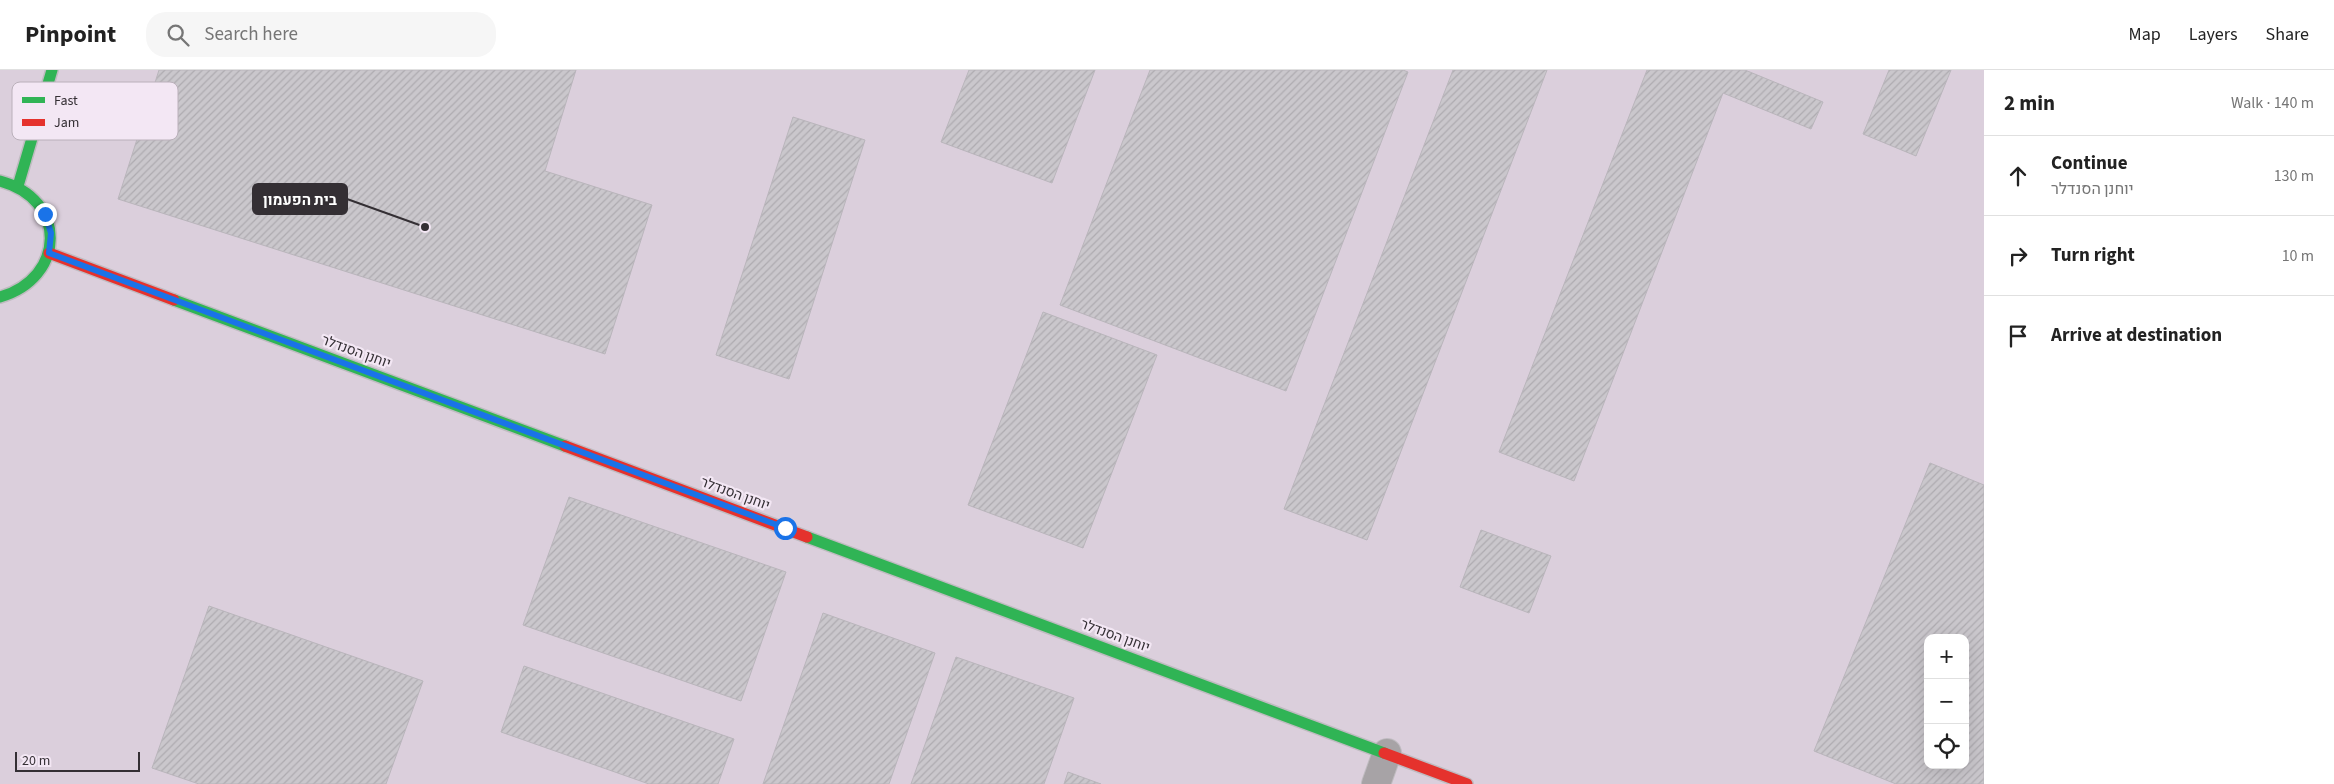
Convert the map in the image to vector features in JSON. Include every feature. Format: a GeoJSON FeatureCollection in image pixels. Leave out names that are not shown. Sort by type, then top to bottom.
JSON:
{"type":"FeatureCollection","features":[{"type":"Feature","properties":{"kind":"street"},"geometry":{"type":"LineString","coordinates":[[48,82],[52,70]]}},
{"type":"Feature","properties":{"kind":"street"},"geometry":{"type":"LineString","coordinates":[[18,186],[31,140]]}},
{"type":"Feature","properties":{"kind":"street"},"geometry":{"type":"LineString","coordinates":[[0,180],[18,186],[34,198],[45,214],[51,233],[49,253],[41,272],[27,287],[9,296],[0,298]]}},
{"type":"Feature","properties":{"kind":"street","name":"יוחנן הסנדלר"},"geometry":{"type":"LineString","coordinates":[[49,253],[1467,784]]}},
{"type":"Feature","properties":{"kind":"street"},"geometry":{"type":"LineString","coordinates":[[1376,784],[1387,753]]}},
{"type":"Feature","properties":{"kind":"shaded area"},"geometry":{"type":"Polygon","coordinates":[[[0,70],[1984,70],[1984,784],[0,784],[0,70]]]}},
{"type":"Feature","properties":{"kind":"building"},"geometry":{"type":"Polygon","coordinates":[[[159,70],[576,70],[545,171],[652,205],[605,354],[118,199],[137,140],[178,140],[178,82],[155,82],[159,70]]]}},
{"type":"Feature","properties":{"kind":"building"},"geometry":{"type":"Polygon","coordinates":[[[969,70],[1095,70],[1052,183],[941,142],[969,70]]]}},
{"type":"Feature","properties":{"kind":"building"},"geometry":{"type":"Polygon","coordinates":[[[1150,70],[1403,70],[1408,72],[1286,391],[1060,305],[1150,70]]]}},
{"type":"Feature","properties":{"kind":"building"},"geometry":{"type":"Polygon","coordinates":[[[1453,70],[1547,70],[1367,540],[1284,509],[1453,70]]]}},
{"type":"Feature","properties":{"kind":"building"},"geometry":{"type":"Polygon","coordinates":[[[1647,70],[1745,70],[1823,102],[1811,129],[1723,93],[1574,481],[1499,452],[1647,70]]]}},
{"type":"Feature","properties":{"kind":"building"},"geometry":{"type":"Polygon","coordinates":[[[1889,70],[1951,70],[1916,156],[1863,134],[1889,70]]]}},
{"type":"Feature","properties":{"kind":"building"},"geometry":{"type":"Polygon","coordinates":[[[793,117],[865,140],[789,379],[716,355],[793,117]]]}},
{"type":"Feature","properties":{"kind":"building"},"geometry":{"type":"Polygon","coordinates":[[[1043,312],[1157,355],[1083,548],[968,505],[1043,312]]]}},
{"type":"Feature","properties":{"kind":"building"},"geometry":{"type":"Polygon","coordinates":[[[1930,463],[1984,485],[1984,784],[1896,784],[1814,751],[1930,463]]]}},
{"type":"Feature","properties":{"kind":"building"},"geometry":{"type":"Polygon","coordinates":[[[569,497],[786,572],[741,701],[523,625],[569,497]]]}},
{"type":"Feature","properties":{"kind":"building"},"geometry":{"type":"Polygon","coordinates":[[[1481,530],[1551,556],[1529,613],[1460,587],[1481,530]]]}},
{"type":"Feature","properties":{"kind":"building"},"geometry":{"type":"Polygon","coordinates":[[[209,606],[423,681],[386,784],[199,784],[152,768],[209,606]]]}},
{"type":"Feature","properties":{"kind":"building"},"geometry":{"type":"Polygon","coordinates":[[[823,613],[935,653],[889,784],[763,784],[823,613]]]}},
{"type":"Feature","properties":{"kind":"building"},"geometry":{"type":"Polygon","coordinates":[[[956,657],[1074,698],[1044,784],[911,784],[956,657]]]}},
{"type":"Feature","properties":{"kind":"building"},"geometry":{"type":"Polygon","coordinates":[[[524,666],[734,739],[718,784],[649,784],[501,732],[524,666]]]}},
{"type":"Feature","properties":{"kind":"building"},"geometry":{"type":"Polygon","coordinates":[[[1068,772],[1101,784],[1064,784],[1068,772]]]}},
{"type":"Feature","properties":{"kind":"traffic: fast"},"geometry":{"type":"LineString","coordinates":[[48,82],[52,70]]}},
{"type":"Feature","properties":{"kind":"traffic: fast"},"geometry":{"type":"LineString","coordinates":[[18,186],[31,140]]}},
{"type":"Feature","properties":{"kind":"traffic: fast"},"geometry":{"type":"LineString","coordinates":[[0,181],[22,190],[38,204],[47,221],[50,239],[47,257],[37,273],[22,287],[0,297]]}},
{"type":"Feature","properties":{"kind":"traffic: fast"},"geometry":{"type":"LineString","coordinates":[[174,300],[565,446]]}},
{"type":"Feature","properties":{"kind":"traffic: fast"},"geometry":{"type":"LineString","coordinates":[[807,537],[1384,753]]}},
{"type":"Feature","properties":{"kind":"traffic: jam"},"geometry":{"type":"LineString","coordinates":[[49,253],[174,300]]}},
{"type":"Feature","properties":{"kind":"traffic: jam"},"geometry":{"type":"LineString","coordinates":[[565,446],[807,537]]}},
{"type":"Feature","properties":{"kind":"traffic: jam"},"geometry":{"type":"LineString","coordinates":[[1384,753],[1467,784]]}},
{"type":"Feature","properties":{"kind":"place","name":"בית הפעמון"},"geometry":{"type":"Point","coordinates":[425,227]}},
{"type":"Feature","properties":{"kind":"route"},"geometry":{"type":"LineString","coordinates":[[45,214],[51,233],[49,253],[785,528]]}}]}
